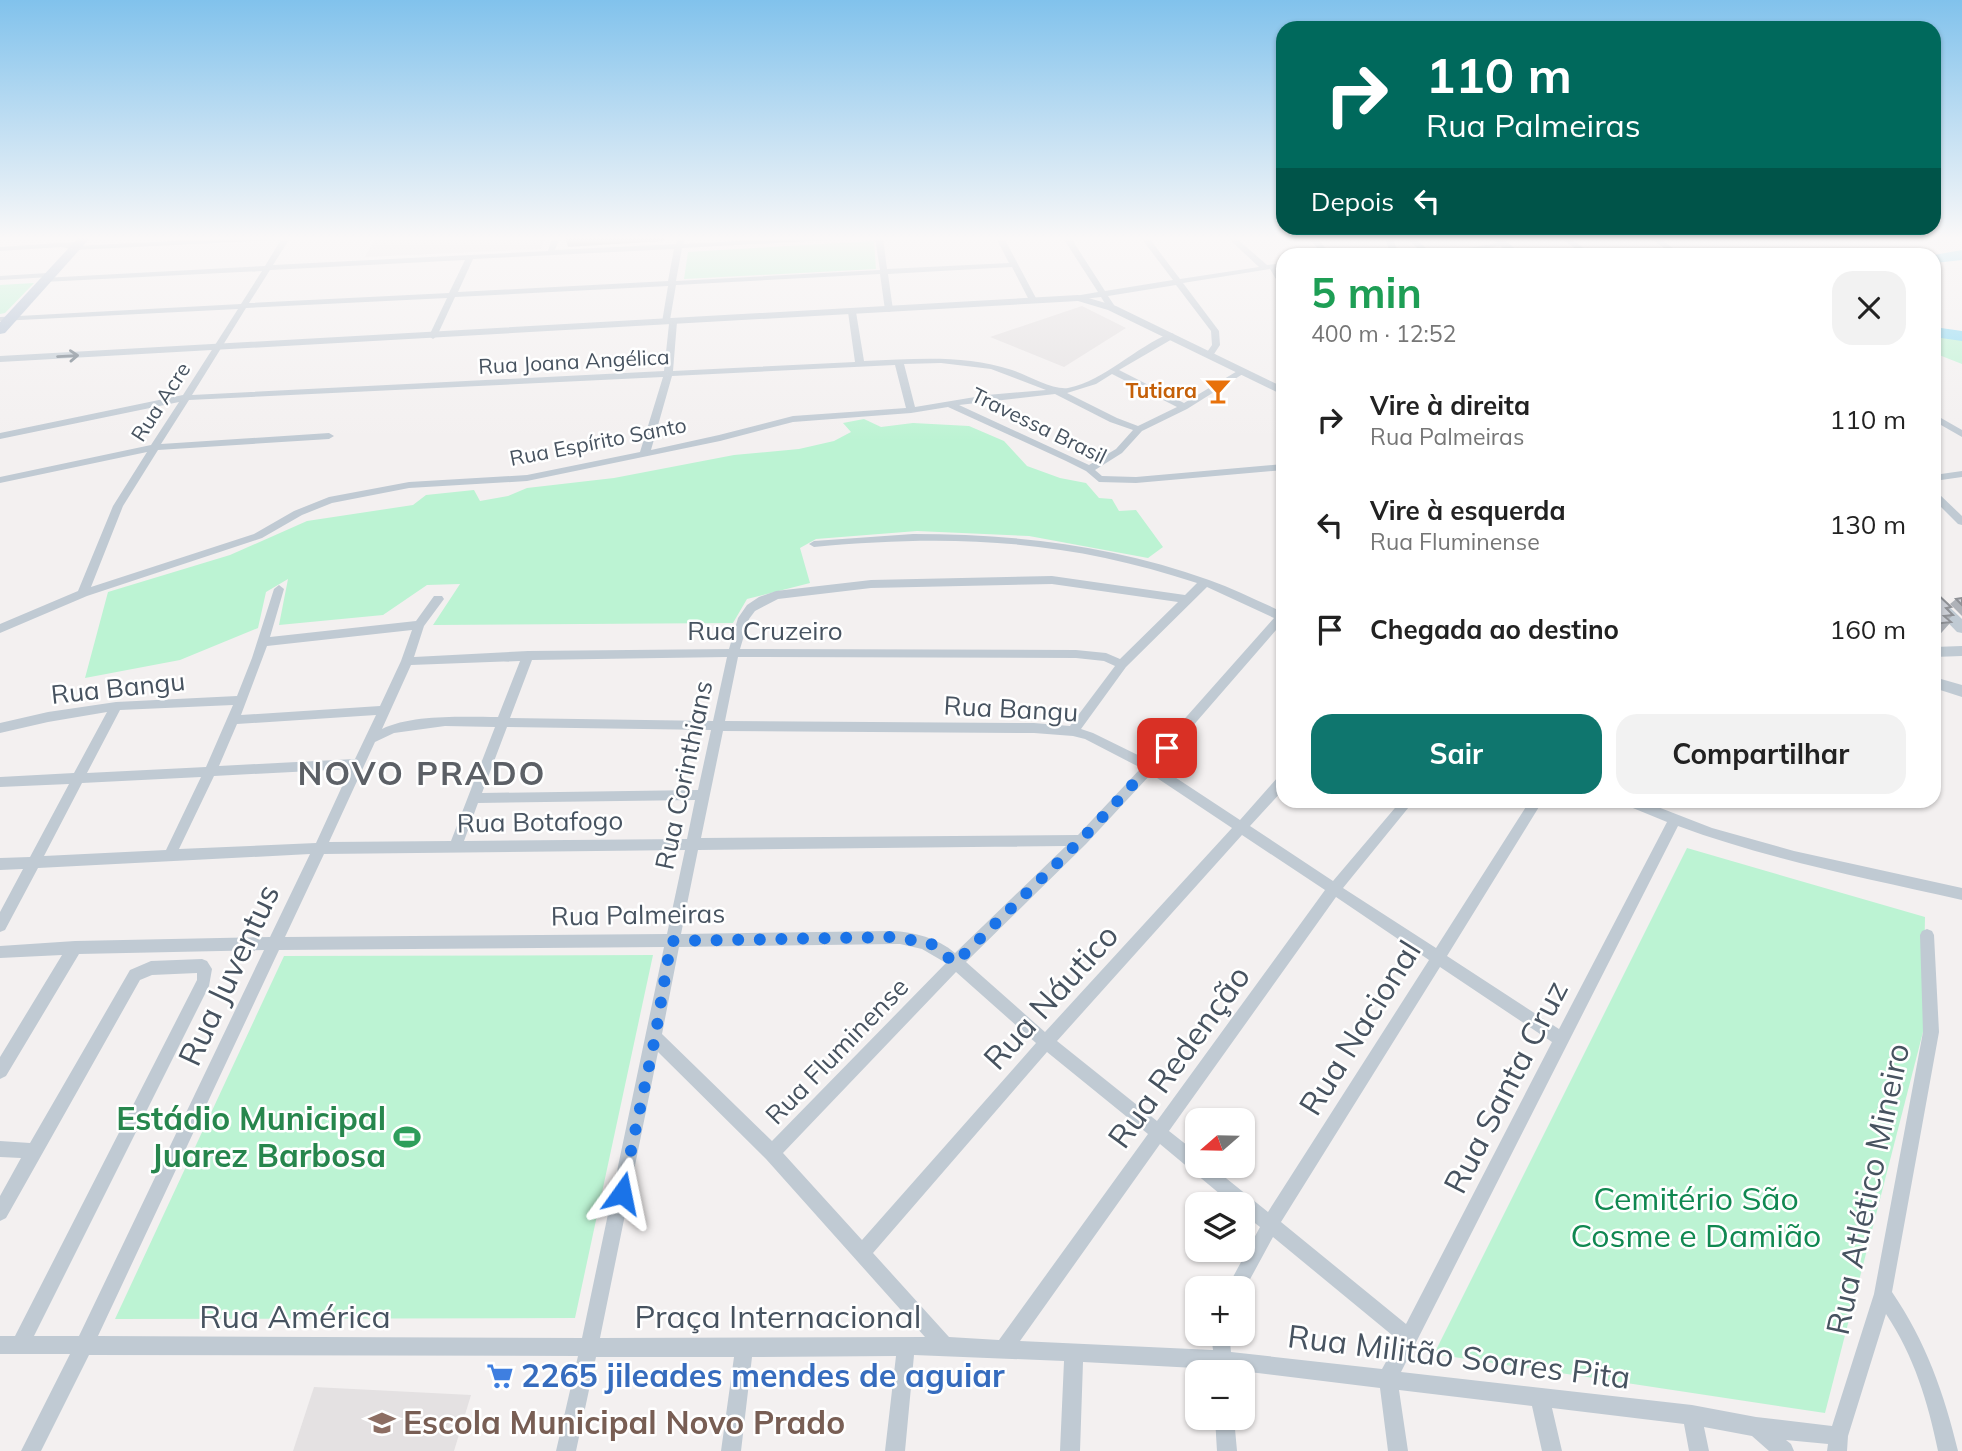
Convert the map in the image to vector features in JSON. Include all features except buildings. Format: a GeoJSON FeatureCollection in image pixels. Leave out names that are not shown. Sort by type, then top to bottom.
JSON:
{"type":"FeatureCollection","features":[{"type":"Feature","properties":{"kind":"main road"},"geometry":{"type":"LineString","coordinates":[[2,325],[20,306]]}},
{"type":"Feature","properties":{"kind":"street"},"geometry":{"type":"LineString","coordinates":[[2,325],[236,306]]}},
{"type":"Feature","properties":{"kind":"street","name":"Rua Acre"},"geometry":{"type":"LineString","coordinates":[[83,593],[118,506],[151,448],[245,306]]}},
{"type":"Feature","properties":{"kind":"street"},"geometry":{"type":"LineString","coordinates":[[433,336],[447,306]]}},
{"type":"Feature","properties":{"kind":"street"},"geometry":{"type":"LineString","coordinates":[[645,452],[668,376],[671,306]]}},
{"type":"Feature","properties":{"kind":"street"},"geometry":{"type":"LineString","coordinates":[[888,306],[889,310]]}},
{"type":"Feature","properties":{"kind":"street"},"geometry":{"type":"LineString","coordinates":[[0,359],[951,306]]}},
{"type":"Feature","properties":{"kind":"street"},"geometry":{"type":"LineString","coordinates":[[1104,306],[1276,389]]}},
{"type":"Feature","properties":{"kind":"street"},"geometry":{"type":"LineString","coordinates":[[1196,306],[1215,331],[1216,345],[1209,355]]}},
{"type":"Feature","properties":{"kind":"street"},"geometry":{"type":"LineString","coordinates":[[852,312],[860,364]]}},
{"type":"Feature","properties":{"kind":"street","name":"Rua Espírito Santo"},"geometry":{"type":"LineString","coordinates":[[0,629],[83,593],[241,542],[313,505],[329,500],[409,485],[527,478],[720,438],[793,419],[911,410],[948,403],[1056,392],[1080,387],[1171,336]]}},
{"type":"Feature","properties":{"kind":"street","name":"Rua Joana Angélica"},"geometry":{"type":"LineString","coordinates":[[0,436],[183,398],[956,360],[1015,374],[1117,424],[1139,429]]}},
{"type":"Feature","properties":{"kind":"street"},"geometry":{"type":"LineString","coordinates":[[900,362],[911,410]]}},
{"type":"Feature","properties":{"kind":"street"},"geometry":{"type":"LineString","coordinates":[[1111,370],[1184,407]]}},
{"type":"Feature","properties":{"kind":"street"},"geometry":{"type":"LineString","coordinates":[[1089,469],[1119,451],[1139,429],[1184,407],[1242,372]]}},
{"type":"Feature","properties":{"kind":"street","name":"Travessa Brasil"},"geometry":{"type":"LineString","coordinates":[[948,403],[1089,469],[1099,479],[1136,480],[1276,468]]}},
{"type":"Feature","properties":{"kind":"street"},"geometry":{"type":"LineString","coordinates":[[1941,421],[1962,434]]}},
{"type":"Feature","properties":{"kind":"street"},"geometry":{"type":"LineString","coordinates":[[0,480],[151,448],[329,436]]}},
{"type":"Feature","properties":{"kind":"street"},"geometry":{"type":"LineString","coordinates":[[1941,477],[1962,474]]}},
{"type":"Feature","properties":{"kind":"street"},"geometry":{"type":"LineString","coordinates":[[1941,502],[1962,522]]}},
{"type":"Feature","properties":{"kind":"street"},"geometry":{"type":"LineString","coordinates":[[814,544],[933,536],[1024,540],[1126,559],[1205,582],[1276,613]]}},
{"type":"Feature","properties":{"kind":"street","name":"Rua Corinthians"},"geometry":{"type":"LineString","coordinates":[[671,941],[733,654],[744,618],[751,608],[776,595],[871,584],[1022,579],[1081,583],[1185,599]]}},
{"type":"Feature","properties":{"kind":"street"},"geometry":{"type":"LineString","coordinates":[[1073,731],[1122,664],[1205,582]]}},
{"type":"Feature","properties":{"kind":"street"},"geometry":{"type":"LineString","coordinates":[[170,855],[234,720],[265,642],[279,589]]}},
{"type":"Feature","properties":{"kind":"street","name":"Rua Juventus"},"geometry":{"type":"LineString","coordinates":[[32,1451],[320,848],[407,661],[419,625],[438,599]]}},
{"type":"Feature","properties":{"kind":"street"},"geometry":{"type":"LineString","coordinates":[[1941,607],[1962,628]]}},
{"type":"Feature","properties":{"kind":"street","name":"Rua Fluminense"},"geometry":{"type":"LineString","coordinates":[[772,1153],[955,963],[1081,840],[1276,624]]}},
{"type":"Feature","properties":{"kind":"street"},"geometry":{"type":"LineString","coordinates":[[265,642],[419,625]]}},
{"type":"Feature","properties":{"kind":"street"},"geometry":{"type":"LineString","coordinates":[[1941,652],[1962,651]]}},
{"type":"Feature","properties":{"kind":"street","name":"Rua Cruzeiro"},"geometry":{"type":"LineString","coordinates":[[407,661],[527,655],[1076,654],[1106,657],[1122,664]]}},
{"type":"Feature","properties":{"kind":"street"},"geometry":{"type":"LineString","coordinates":[[456,845],[527,655]]}},
{"type":"Feature","properties":{"kind":"street"},"geometry":{"type":"LineString","coordinates":[[1941,685],[1962,691]]}},
{"type":"Feature","properties":{"kind":"street","name":"Rua Bangu"},"geometry":{"type":"LineString","coordinates":[[0,728],[116,706],[242,700]]}},
{"type":"Feature","properties":{"kind":"street"},"geometry":{"type":"LineString","coordinates":[[0,926],[81,777],[116,706]]}},
{"type":"Feature","properties":{"kind":"street"},"geometry":{"type":"LineString","coordinates":[[234,720],[384,710]]}},
{"type":"Feature","properties":{"kind":"street","name":"Rua Bangu"},"geometry":{"type":"LineString","coordinates":[[371,739],[392,729],[426,722],[1034,728],[1073,731],[1098,740],[1150,766],[1562,1040]]}},
{"type":"Feature","properties":{"kind":"street"},"geometry":{"type":"LineString","coordinates":[[0,782],[359,764]]}},
{"type":"Feature","properties":{"kind":"street","name":"Rua Náutico"},"geometry":{"type":"LineString","coordinates":[[863,1252],[1046,1042],[1276,789]]}},
{"type":"Feature","properties":{"kind":"street"},"geometry":{"type":"LineString","coordinates":[[474,798],[703,795]]}},
{"type":"Feature","properties":{"kind":"street","name":"Rua Redenção"},"geometry":{"type":"LineString","coordinates":[[1003,1349],[1333,890],[1402,808]]}},
{"type":"Feature","properties":{"kind":"street","name":"Rua Nacional"},"geometry":{"type":"LineString","coordinates":[[1243,1276],[1272,1224],[1439,958],[1484,879],[1532,808]]}},
{"type":"Feature","properties":{"kind":"street"},"geometry":{"type":"LineString","coordinates":[[1646,808],[1674,821],[1793,855],[1962,894]]}},
{"type":"Feature","properties":{"kind":"street","name":"Rua Santa Cruz"},"geometry":{"type":"LineString","coordinates":[[1388,1378],[1674,821]]}},
{"type":"Feature","properties":{"kind":"street","name":"Rua Botafogo"},"geometry":{"type":"LineString","coordinates":[[0,864],[320,848],[1081,840]]}},
{"type":"Feature","properties":{"kind":"street","name":"Rua Atlético Mineiro"},"geometry":{"type":"LineString","coordinates":[[1837,1443],[1883,1294],[1931,1032],[1927,935]]}},
{"type":"Feature","properties":{"kind":"street","name":"Rua Palmeiras"},"geometry":{"type":"LineString","coordinates":[[0,953],[75,947],[892,937],[930,943],[1046,1042],[1185,1155]]}},
{"type":"Feature","properties":{"kind":"street","name":"Praça Internacional"},"geometry":{"type":"LineString","coordinates":[[671,941],[655,1038],[589,1347],[945,1346]]}},
{"type":"Feature","properties":{"kind":"street"},"geometry":{"type":"LineString","coordinates":[[0,1071],[75,947]]}},
{"type":"Feature","properties":{"kind":"street"},"geometry":{"type":"LineString","coordinates":[[0,1212],[135,975],[151,968],[202,966],[205,969],[204,981],[20,1345]]}},
{"type":"Feature","properties":{"kind":"street","name":"Praça Internacional"},"geometry":{"type":"LineString","coordinates":[[655,1038],[772,1153],[945,1346]]}},
{"type":"Feature","properties":{"kind":"street"},"geometry":{"type":"LineString","coordinates":[[0,1149],[33,1151]]}},
{"type":"Feature","properties":{"kind":"street","name":"Rua Palmeiras"},"geometry":{"type":"LineString","coordinates":[[1214,1178],[1409,1338]]}},
{"type":"Feature","properties":{"kind":"street"},"geometry":{"type":"LineString","coordinates":[[1883,1294],[1908,1331],[1928,1373],[1937,1396],[1948,1451]]}},
{"type":"Feature","properties":{"kind":"street","name":"Rua América"},"geometry":{"type":"LineString","coordinates":[[0,1345],[589,1347]]}},
{"type":"Feature","properties":{"kind":"street"},"geometry":{"type":"LineString","coordinates":[[895,1451],[906,1345]]}},
{"type":"Feature","properties":{"kind":"street","name":"Rua Militão Soares Pita"},"geometry":{"type":"LineString","coordinates":[[945,1346],[1074,1351],[1185,1362]]}},
{"type":"Feature","properties":{"kind":"street"},"geometry":{"type":"LineString","coordinates":[[566,1451],[589,1347]]}},
{"type":"Feature","properties":{"kind":"street"},"geometry":{"type":"LineString","coordinates":[[731,1451],[744,1348]]}},
{"type":"Feature","properties":{"kind":"street"},"geometry":{"type":"LineString","coordinates":[[1070,1451],[1074,1351]]}},
{"type":"Feature","properties":{"kind":"street","name":"Rua Militão Soares Pita"},"geometry":{"type":"LineString","coordinates":[[1255,1368],[1388,1378],[1692,1415],[1837,1443]]}},
{"type":"Feature","properties":{"kind":"street"},"geometry":{"type":"LineString","coordinates":[[1388,1378],[1398,1451]]}},
{"type":"Feature","properties":{"kind":"street"},"geometry":{"type":"LineString","coordinates":[[1541,1398],[1552,1451]]}},
{"type":"Feature","properties":{"kind":"street"},"geometry":{"type":"LineString","coordinates":[[1692,1415],[1699,1451]]}},
{"type":"Feature","properties":{"kind":"street","name":"Rua Militão Soares Pita"},"geometry":{"type":"LineString","coordinates":[[1756,1427],[1784,1451]]}},
{"type":"Feature","properties":{"kind":"street"},"geometry":{"type":"LineString","coordinates":[[1226,1430],[1227,1451]]}},
{"type":"Feature","properties":{"kind":"shaded area"},"geometry":{"type":"Polygon","coordinates":[[[1082,306],[1126,328],[1064,367],[990,337],[1082,306]]]}},
{"type":"Feature","properties":{"kind":"shaded area","name":"Escola Municipal Novo Prado"},"geometry":{"type":"Polygon","coordinates":[[[314,1387],[471,1395],[454,1451],[293,1451],[314,1387]]]}},
{"type":"Feature","properties":{"kind":"green space"},"geometry":{"type":"Polygon","coordinates":[[[0,306],[12,306],[5,313],[0,314],[0,306]]]}},
{"type":"Feature","properties":{"kind":"green space"},"geometry":{"type":"Polygon","coordinates":[[[1941,337],[1962,340],[1962,364],[1941,356],[1941,337]]]}},
{"type":"Feature","properties":{"kind":"green space"},"geometry":{"type":"Polygon","coordinates":[[[864,419],[881,427],[913,423],[969,426],[1004,441],[1027,466],[1060,478],[1086,483],[1099,498],[1112,499],[1119,511],[1136,510],[1163,547],[1148,558],[1029,536],[917,531],[816,539],[800,548],[810,583],[747,599],[733,623],[433,625],[460,584],[427,585],[383,615],[279,625],[288,579],[266,592],[258,628],[180,660],[85,678],[108,592],[230,555],[307,521],[413,505],[426,495],[474,490],[480,501],[508,496],[527,488],[614,478],[734,455],[799,449],[834,441],[851,432],[843,423],[864,419]]]}},
{"type":"Feature","properties":{"kind":"green space","name":"Cemitério São Cosme e Damião"},"geometry":{"type":"Polygon","coordinates":[[[1687,848],[1925,917],[1923,1032],[1825,1413],[1434,1354],[1687,848]]]}},
{"type":"Feature","properties":{"kind":"green space","name":"Estádio Municipal Juarez Barbosa"},"geometry":{"type":"Polygon","coordinates":[[[653,955],[575,1318],[115,1319],[284,956],[653,955]]]}},
{"type":"Feature","properties":{"kind":"waterway"},"geometry":{"type":"LineString","coordinates":[[1941,333],[1962,336]]}},
{"type":"Feature","properties":{"kind":"place","name":"Tutiara"},"geometry":{"type":"Point","coordinates":[1218,391]}},
{"type":"Feature","properties":{"kind":"place","name":"Estádio Municipal Juarez Barbosa"},"geometry":{"type":"Point","coordinates":[407,1137]}},
{"type":"Feature","properties":{"kind":"place","name":"2265 jileades mendes de aguiar"},"geometry":{"type":"Point","coordinates":[500,1376]}},
{"type":"Feature","properties":{"kind":"place","name":"Escola Municipal Novo Prado"},"geometry":{"type":"Point","coordinates":[382,1423]}},
{"type":"Feature","properties":{"kind":"district","name":"NOVO PRADO"},"geometry":{"type":"Point","coordinates":[422,773]}},
{"type":"Feature","properties":{"kind":"route"},"geometry":{"type":"LineString","coordinates":[[622,1193],[655,1038],[671,941],[892,937],[930,943],[955,963],[1081,840],[1167,748]]}}]}
